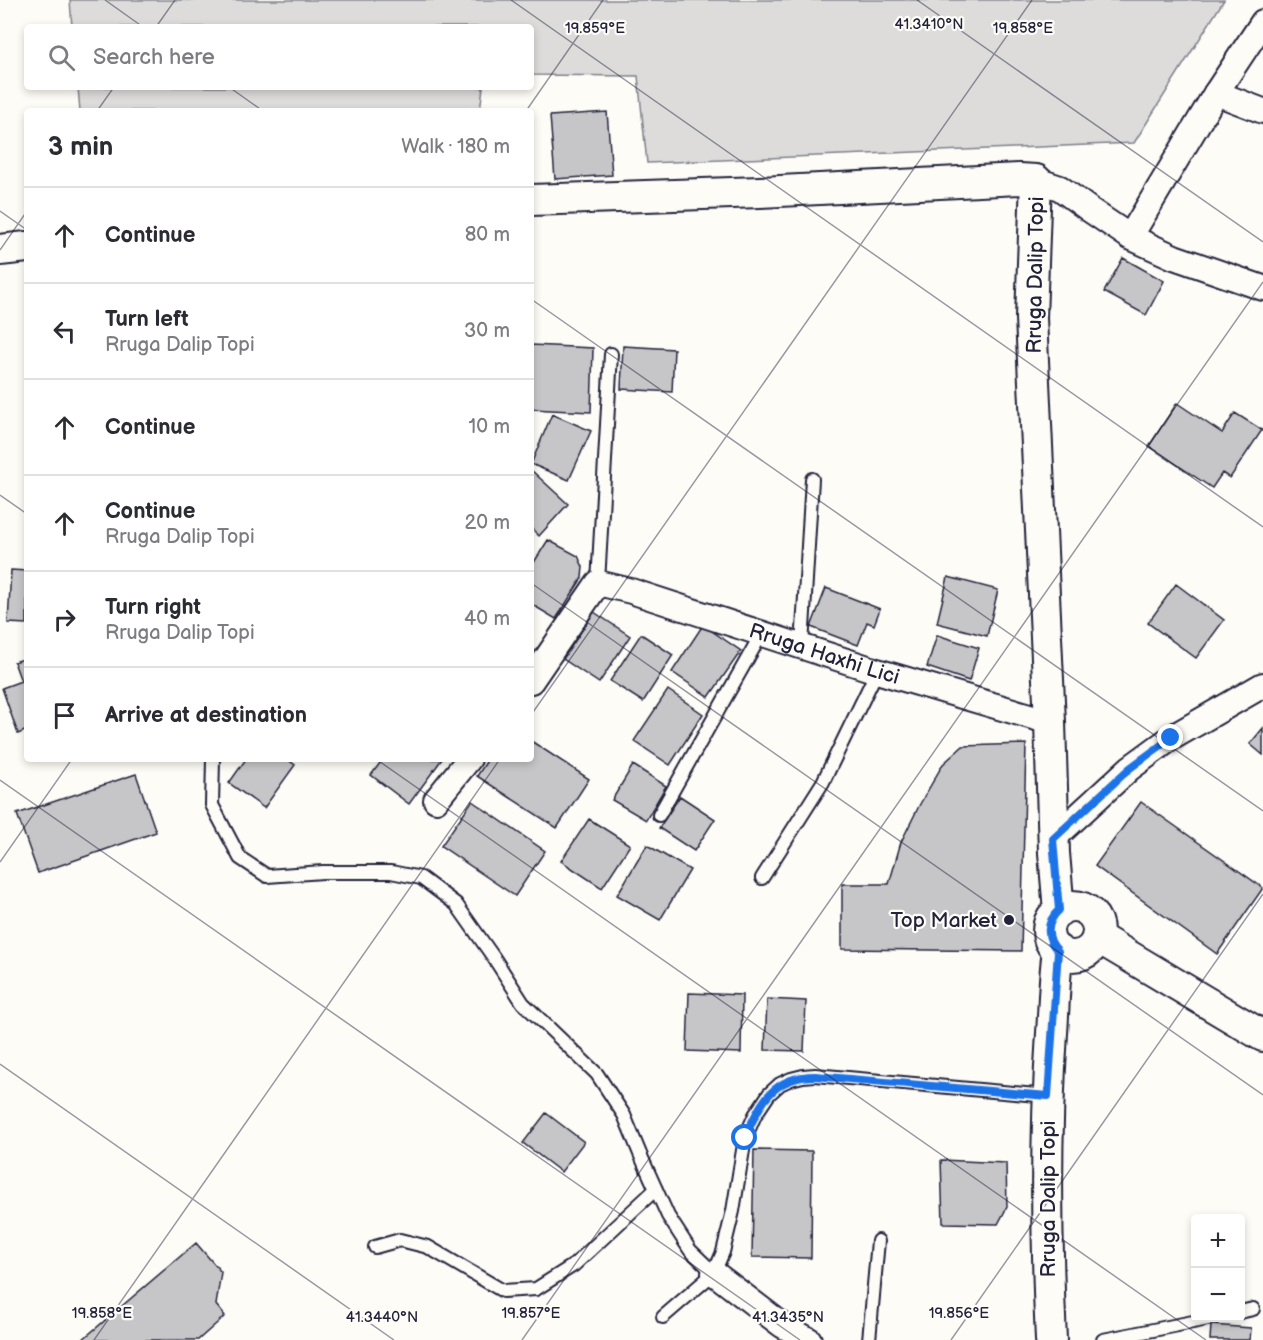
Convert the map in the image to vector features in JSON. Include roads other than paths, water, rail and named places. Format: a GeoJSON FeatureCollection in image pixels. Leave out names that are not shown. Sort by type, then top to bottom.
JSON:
{"type":"FeatureCollection","features":[{"type":"Feature","properties":{"kind":"street"},"geometry":{"type":"LineString","coordinates":[[1130,237],[1216,93],[1263,22]]}},
{"type":"Feature","properties":{"kind":"street"},"geometry":{"type":"LineString","coordinates":[[1216,93],[1263,111]]}},
{"type":"Feature","properties":{"kind":"street"},"geometry":{"type":"LineString","coordinates":[[1036,180],[1060,188],[1130,237],[1174,257],[1263,288]]}},
{"type":"Feature","properties":{"kind":"street","name":"Rruga Dalip Topi"},"geometry":{"type":"LineString","coordinates":[[534,200],[1036,180],[1031,318],[1050,722],[1053,839],[1059,910]]}},
{"type":"Feature","properties":{"kind":"street"},"geometry":{"type":"LineString","coordinates":[[0,250],[24,247]]}},
{"type":"Feature","properties":{"kind":"street"},"geometry":{"type":"LineString","coordinates":[[534,677],[598,583]]}},
{"type":"Feature","properties":{"kind":"street","name":"Rruga Haxhi Lici"},"geometry":{"type":"LineString","coordinates":[[598,583],[631,591],[877,671],[1050,722]]}},
{"type":"Feature","properties":{"kind":"street"},"geometry":{"type":"LineString","coordinates":[[1053,839],[1138,762],[1171,738],[1263,684]]}},
{"type":"Feature","properties":{"kind":"street"},"geometry":{"type":"LineString","coordinates":[[436,800],[467,762]]}},
{"type":"Feature","properties":{"kind":"street"},"geometry":{"type":"LineString","coordinates":[[1077,907],[1092,916],[1096,924],[1097,938],[1090,949],[1071,956],[1058,951],[1050,941],[1048,928],[1053,916],[1059,910],[1077,907]]}},
{"type":"Feature","properties":{"kind":"street"},"geometry":{"type":"LineString","coordinates":[[1097,938],[1263,1036]]}},
{"type":"Feature","properties":{"kind":"street","name":"Rruga Dalip Topi"},"geometry":{"type":"LineString","coordinates":[[1051,1340],[1047,1240],[1048,1096],[1058,951]]}},
{"type":"Feature","properties":{"kind":"street"},"geometry":{"type":"LineString","coordinates":[[714,1274],[782,1325],[809,1340]]}},
{"type":"Feature","properties":{"kind":"lane"},"geometry":{"type":"LineString","coordinates":[[598,583],[611,354]]}},
{"type":"Feature","properties":{"kind":"lane"},"geometry":{"type":"LineString","coordinates":[[802,646],[812,479]]}},
{"type":"Feature","properties":{"kind":"lane"},"geometry":{"type":"LineString","coordinates":[[659,815],[762,633]]}},
{"type":"Feature","properties":{"kind":"lane"},"geometry":{"type":"LineString","coordinates":[[762,878],[823,783],[877,671]]}},
{"type":"Feature","properties":{"kind":"lane"},"geometry":{"type":"LineString","coordinates":[[213,762],[212,805],[240,858],[267,876],[323,872],[392,872],[421,878],[456,904],[523,1003],[597,1074],[624,1114],[668,1216],[690,1250],[714,1274]]}},
{"type":"Feature","properties":{"kind":"lane"},"geometry":{"type":"LineString","coordinates":[[663,1317],[714,1274],[723,1252],[734,1211],[745,1138],[755,1115],[769,1094],[780,1084],[803,1076],[815,1076],[1048,1096]]}},
{"type":"Feature","properties":{"kind":"lane"},"geometry":{"type":"LineString","coordinates":[[375,1247],[400,1240],[428,1247],[503,1291],[536,1289],[574,1265],[656,1189]]}},
{"type":"Feature","properties":{"kind":"lane"},"geometry":{"type":"LineString","coordinates":[[869,1340],[878,1241]]}},
{"type":"Feature","properties":{"kind":"lane"},"geometry":{"type":"LineString","coordinates":[[1103,1340],[1191,1322]]}},
{"type":"Feature","properties":{"kind":"place","name":"Top Market"},"geometry":{"type":"Point","coordinates":[1009,920]}}]}
